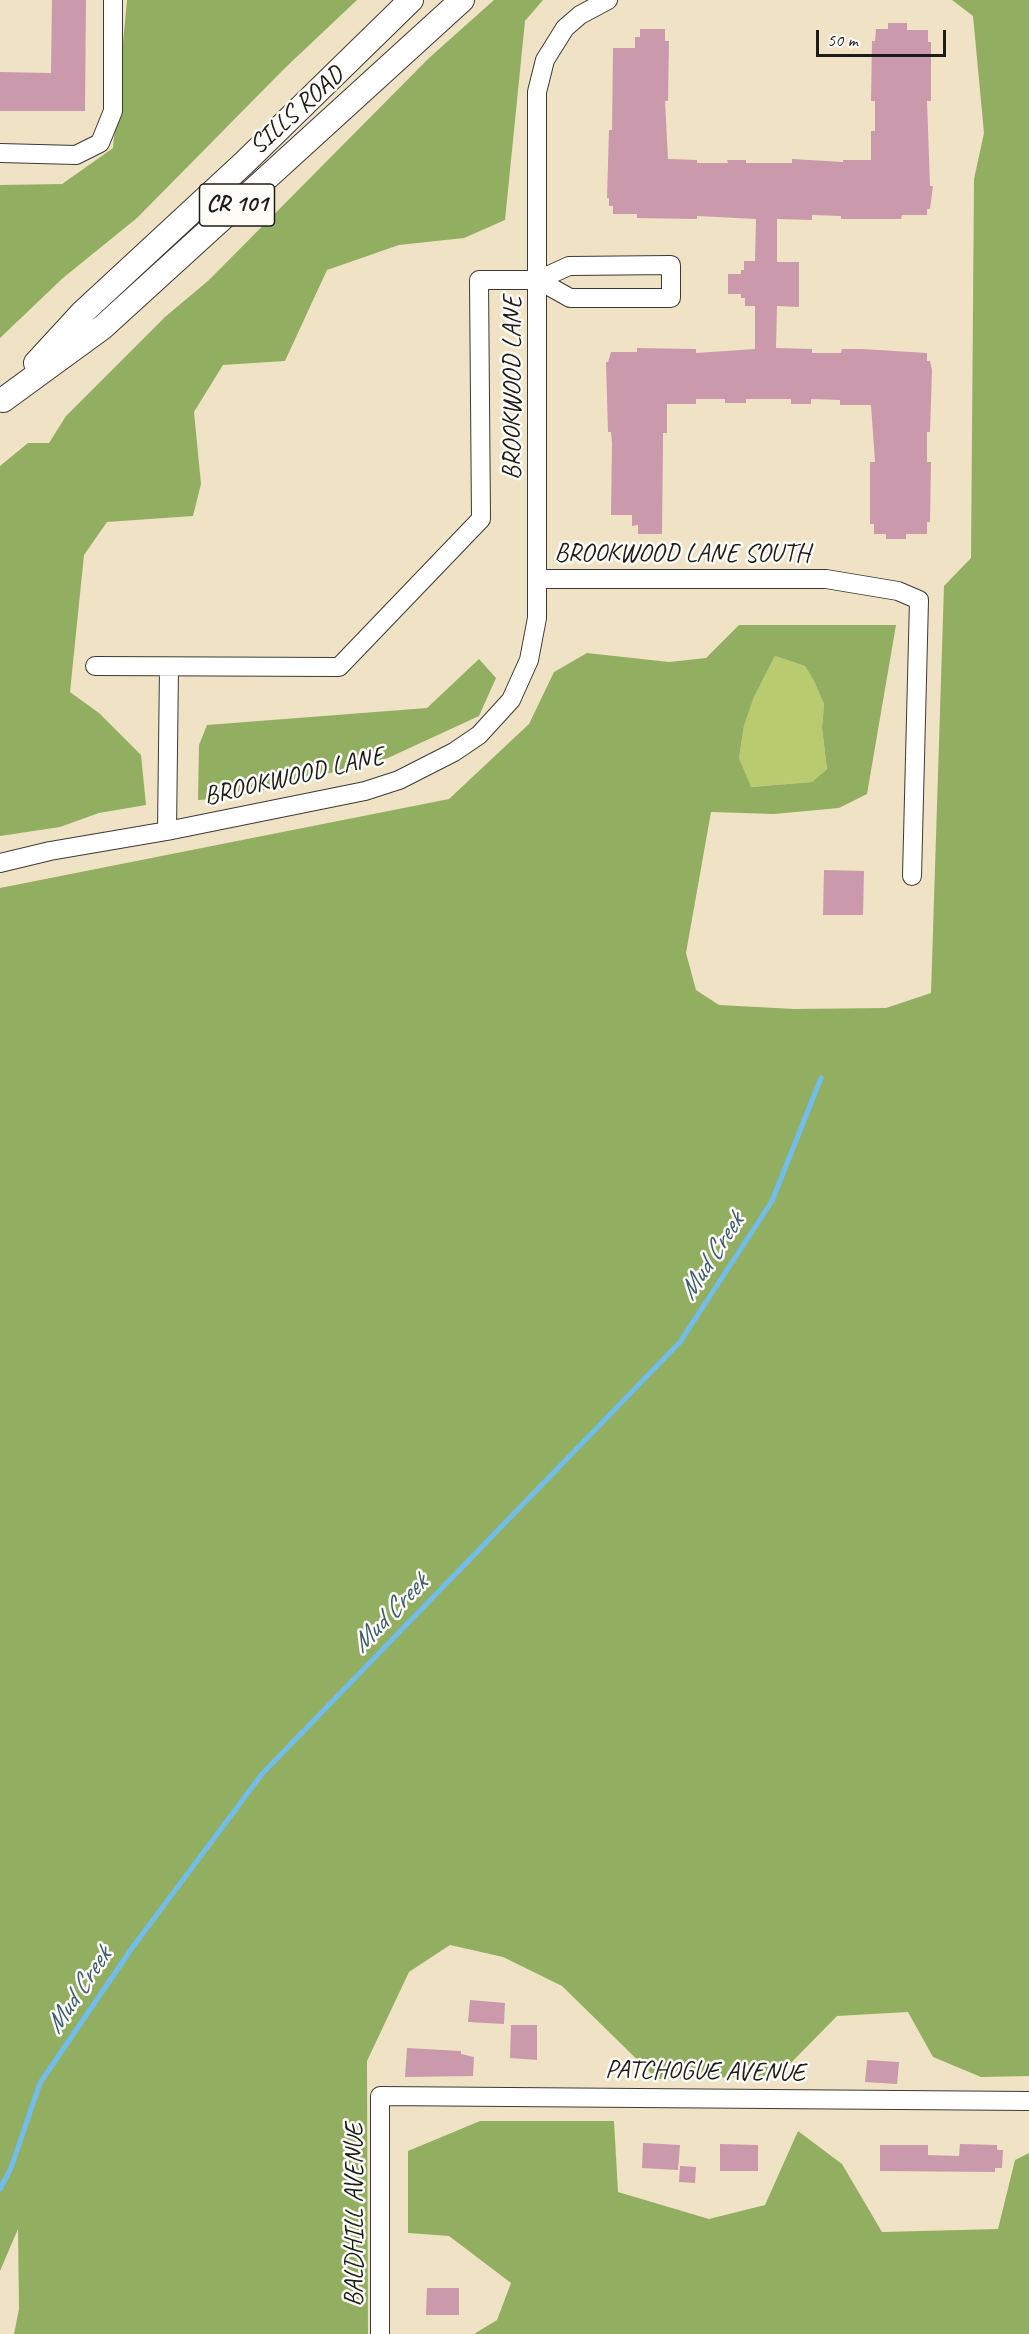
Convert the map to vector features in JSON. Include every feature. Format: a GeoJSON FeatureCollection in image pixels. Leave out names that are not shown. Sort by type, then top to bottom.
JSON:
{"type":"FeatureCollection","features":[{"type":"Feature","properties":{"kind":"main road","name":"SILLS ROAD"},"geometry":{"type":"LineString","coordinates":[[1,401],[82,313],[244,163],[411,0]]}},
{"type":"Feature","properties":{"kind":"main road","name":"SILLS ROAD"},"geometry":{"type":"LineString","coordinates":[[1,401],[103,327],[462,0]]}},
{"type":"Feature","properties":{"kind":"street"},"geometry":{"type":"LineString","coordinates":[[0,153],[76,154],[100,143],[113,111],[113,0]]}},
{"type":"Feature","properties":{"kind":"street","name":"BROOKWOOD LANE"},"geometry":{"type":"LineString","coordinates":[[0,863],[50,851],[167,831],[365,791],[399,780],[454,752],[497,718],[521,680],[535,639],[538,579],[537,93],[545,60],[565,28],[580,15],[608,0]]}},
{"type":"Feature","properties":{"kind":"street"},"geometry":{"type":"LineString","coordinates":[[95,666],[339,667],[481,519],[479,280],[538,280],[568,266],[671,265],[671,298],[570,298],[538,280]]}},
{"type":"Feature","properties":{"kind":"street","name":"BROOKWOOD LANE SOUTH"},"geometry":{"type":"LineString","coordinates":[[538,579],[826,579],[898,591],[919,600],[912,876]]}},
{"type":"Feature","properties":{"kind":"street"},"geometry":{"type":"LineString","coordinates":[[167,831],[169,667]]}},
{"type":"Feature","properties":{"kind":"street","name":"PATCHOGUE AVENUE"},"geometry":{"type":"LineString","coordinates":[[380,2096],[1029,2101]]}},
{"type":"Feature","properties":{"kind":"street","name":"BALDHILL AVENUE"},"geometry":{"type":"LineString","coordinates":[[380,2096],[380,2334]]}},
{"type":"Feature","properties":{"kind":"green space"},"geometry":{"type":"Polygon","coordinates":[[[127,0],[357,0],[285,68],[137,218],[63,278],[0,338],[0,185],[62,184],[113,148],[127,0]]]}},
{"type":"Feature","properties":{"kind":"green space"},"geometry":{"type":"Polygon","coordinates":[[[494,0],[543,0],[525,21],[505,220],[464,238],[399,245],[327,270],[285,361],[223,365],[194,412],[201,484],[193,516],[107,522],[84,555],[70,692],[99,713],[141,755],[146,805],[99,813],[60,827],[0,836],[0,466],[28,443],[49,443],[66,416],[165,317],[209,280],[429,58],[494,0]]]}},
{"type":"Feature","properties":{"kind":"green space"},"geometry":{"type":"Polygon","coordinates":[[[952,0],[1029,0],[1029,2076],[981,2077],[933,2057],[908,2012],[837,2016],[778,2076],[657,2079],[562,1986],[503,1957],[450,1945],[409,1972],[367,2061],[368,2334],[14,2334],[19,2309],[18,2229],[0,2271],[0,888],[449,799],[529,724],[554,672],[587,653],[669,662],[706,658],[739,625],[896,625],[867,794],[839,808],[774,814],[711,812],[686,953],[696,990],[719,1005],[794,1009],[886,1008],[931,993],[944,586],[971,558],[974,179],[984,133],[973,16],[952,0]],[[775,656],[754,697],[744,726],[739,758],[751,787],[812,782],[827,769],[822,728],[824,704],[805,666],[775,656]]]}},
{"type":"Feature","properties":{"kind":"green space"},"geometry":{"type":"Polygon","coordinates":[[[775,656],[805,666],[814,681],[824,704],[822,728],[827,769],[812,782],[750,787],[739,758],[744,726],[754,697],[775,656]]]}},
{"type":"Feature","properties":{"kind":"green space"},"geometry":{"type":"Polygon","coordinates":[[[479,659],[496,678],[479,716],[388,758],[233,798],[198,800],[199,745],[207,725],[427,708],[479,659]]]}},
{"type":"Feature","properties":{"kind":"green space"},"geometry":{"type":"Polygon","coordinates":[[[480,2121],[614,2121],[618,2192],[709,2219],[765,2205],[798,2131],[842,2164],[882,2232],[998,2229],[1015,2160],[1029,2153],[1029,2334],[474,2334],[497,2320],[511,2283],[449,2236],[408,2233],[408,2151],[480,2121]]]}},
{"type":"Feature","properties":{"kind":"building"},"geometry":{"type":"Polygon","coordinates":[[[52,0],[86,0],[85,111],[0,111],[0,72],[51,73],[52,0]]]}},
{"type":"Feature","properties":{"kind":"building"},"geometry":{"type":"Polygon","coordinates":[[[888,23],[907,23],[907,30],[928,30],[928,42],[931,42],[931,101],[927,101],[930,186],[933,186],[930,209],[927,209],[927,215],[902,215],[901,219],[841,219],[841,216],[812,215],[812,220],[777,219],[777,262],[799,262],[799,307],[777,306],[776,348],[812,349],[812,353],[841,353],[842,349],[862,349],[927,353],[927,361],[930,361],[932,370],[930,432],[927,432],[927,462],[931,462],[930,522],[927,522],[927,534],[906,534],[906,539],[886,539],[886,534],[874,534],[874,524],[870,524],[870,462],[875,462],[871,405],[840,405],[840,400],[811,399],[811,404],[791,404],[791,399],[746,399],[746,403],[725,403],[725,399],[696,399],[696,404],[667,404],[667,433],[663,433],[662,534],[638,534],[638,525],[632,526],[632,515],[611,515],[612,443],[611,432],[608,432],[606,362],[611,352],[637,352],[637,348],[696,349],[696,353],[755,349],[755,306],[745,306],[745,298],[741,298],[741,294],[728,294],[728,274],[741,274],[741,270],[744,270],[744,261],[755,261],[756,219],[697,216],[697,219],[637,218],[637,214],[613,214],[613,206],[609,206],[609,198],[607,198],[609,130],[612,130],[613,48],[635,48],[635,37],[640,37],[640,29],[665,29],[665,41],[669,41],[668,101],[665,101],[668,159],[697,160],[697,163],[728,163],[727,160],[746,160],[746,163],[792,163],[792,159],[843,162],[843,160],[871,160],[871,131],[875,131],[875,101],[871,101],[872,41],[875,41],[876,29],[888,29],[888,23]]]}},
{"type":"Feature","properties":{"kind":"building"},"geometry":{"type":"Polygon","coordinates":[[[824,870],[864,871],[863,915],[823,915],[824,870]]]}},
{"type":"Feature","properties":{"kind":"building"},"geometry":{"type":"Polygon","coordinates":[[[470,2000],[505,2003],[504,2024],[468,2022],[470,2000]]]}},
{"type":"Feature","properties":{"kind":"building"},"geometry":{"type":"Polygon","coordinates":[[[511,2025],[537,2025],[537,2060],[510,2058],[511,2025]]]}},
{"type":"Feature","properties":{"kind":"building"},"geometry":{"type":"Polygon","coordinates":[[[407,2048],[461,2051],[461,2054],[474,2057],[473,2076],[405,2077],[407,2048]]]}},
{"type":"Feature","properties":{"kind":"building"},"geometry":{"type":"Polygon","coordinates":[[[867,2060],[899,2062],[897,2084],[865,2082],[867,2060]]]}},
{"type":"Feature","properties":{"kind":"building"},"geometry":{"type":"Polygon","coordinates":[[[643,2143],[680,2145],[678,2170],[642,2168],[643,2143]]]}},
{"type":"Feature","properties":{"kind":"building"},"geometry":{"type":"Polygon","coordinates":[[[720,2144],[758,2145],[758,2171],[720,2171],[720,2144]]]}},
{"type":"Feature","properties":{"kind":"building"},"geometry":{"type":"Polygon","coordinates":[[[960,2144],[997,2145],[997,2150],[1003,2150],[1002,2168],[995,2168],[995,2172],[880,2171],[880,2145],[928,2145],[928,2155],[959,2156],[960,2144]]]}},
{"type":"Feature","properties":{"kind":"building"},"geometry":{"type":"Polygon","coordinates":[[[680,2166],[696,2167],[695,2183],[679,2182],[680,2166]]]}},
{"type":"Feature","properties":{"kind":"building"},"geometry":{"type":"Polygon","coordinates":[[[427,2288],[459,2288],[459,2315],[426,2315],[427,2288]]]}},
{"type":"Feature","properties":{"kind":"waterway","name":"Mud Creek"},"geometry":{"type":"LineString","coordinates":[[0,2189],[11,2168],[40,2083],[132,1948],[262,1774],[680,1342],[772,1201],[821,1078]]}}]}
